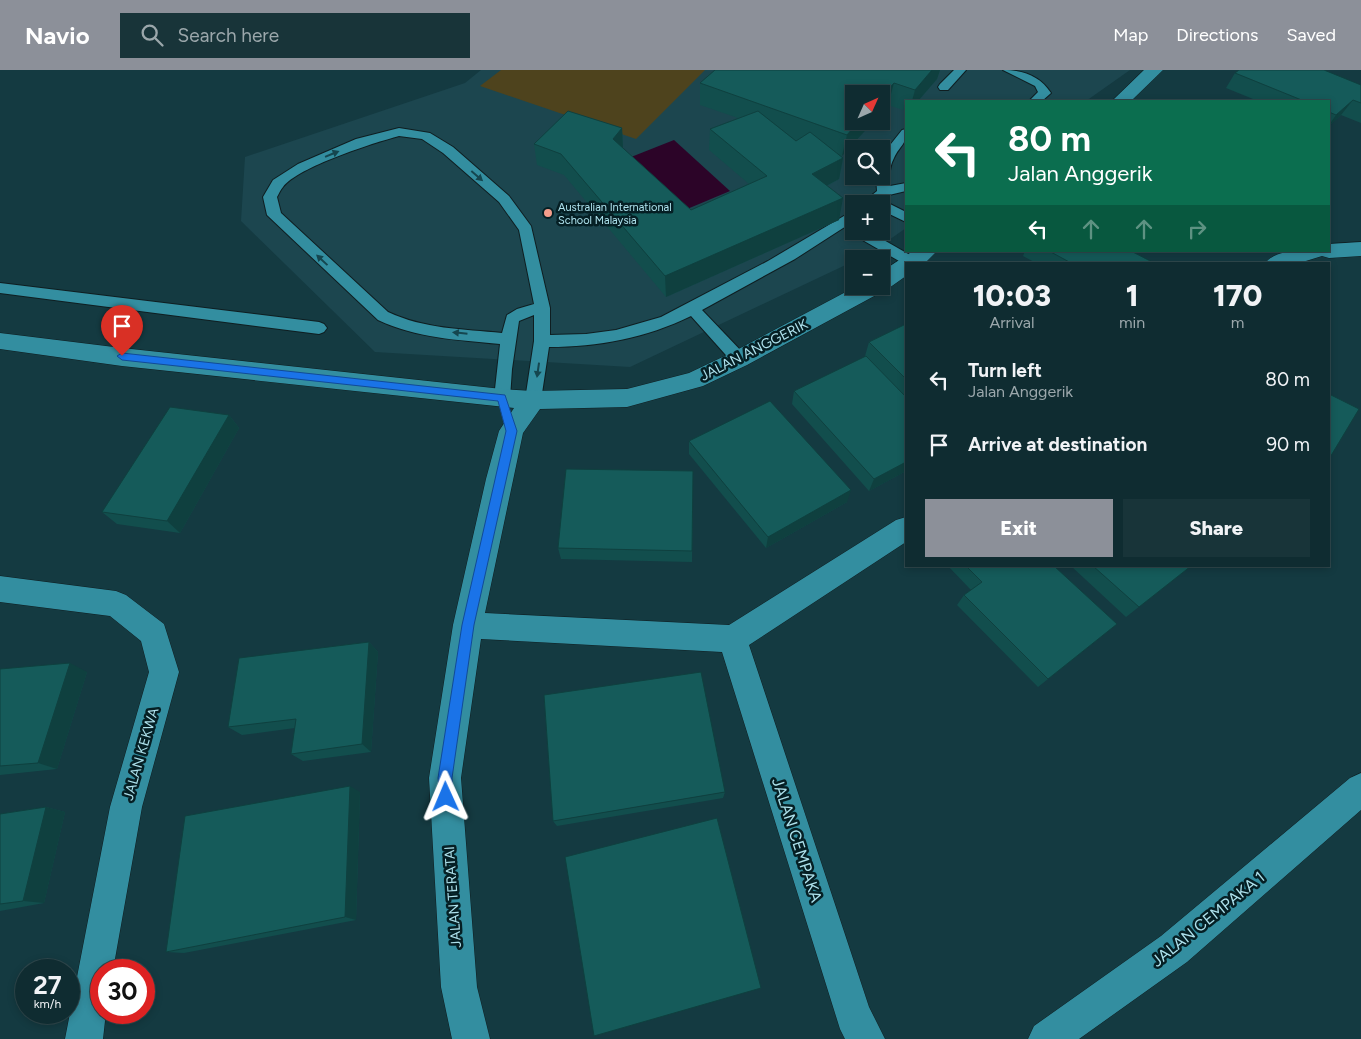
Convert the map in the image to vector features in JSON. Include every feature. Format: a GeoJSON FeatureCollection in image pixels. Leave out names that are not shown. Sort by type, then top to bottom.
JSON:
{"type":"FeatureCollection","features":[{"type":"Feature","properties":{"kind":"street"},"geometry":{"type":"LineString","coordinates":[[1122,100],[1154,70]]}},
{"type":"Feature","properties":{"kind":"street"},"geometry":{"type":"LineString","coordinates":[[1330,251],[1361,249]]}},
{"type":"Feature","properties":{"kind":"street"},"geometry":{"type":"LineString","coordinates":[[1281,262],[1307,252]]}},
{"type":"Feature","properties":{"kind":"street"},"geometry":{"type":"LineString","coordinates":[[890,277],[905,267]]}},
{"type":"Feature","properties":{"kind":"street","name":"JALAN ANGGERIK"},"geometry":{"type":"LineString","coordinates":[[0,341],[132,358],[502,398],[533,400],[627,398],[695,380],[739,359],[858,295]]}},
{"type":"Feature","properties":{"kind":"street","name":"JALAN TERATAI"},"geometry":{"type":"LineString","coordinates":[[502,398],[511,431]]}},
{"type":"Feature","properties":{"kind":"street","name":"JALAN TERATAI"},"geometry":{"type":"LineString","coordinates":[[471,1039],[459,987],[445,778],[468,625],[511,431],[533,400]]}},
{"type":"Feature","properties":{"kind":"street"},"geometry":{"type":"LineString","coordinates":[[468,625],[733,639],[905,529]]}},
{"type":"Feature","properties":{"kind":"street","name":"JALAN KEKWA"},"geometry":{"type":"LineString","coordinates":[[0,589],[116,604],[154,633],[164,672],[126,807],[88,1003],[84,1039]]}},
{"type":"Feature","properties":{"kind":"street","name":"JALAN CEMPAKA"},"geometry":{"type":"LineString","coordinates":[[733,639],[853,1016],[866,1039]]}},
{"type":"Feature","properties":{"kind":"street","name":"JALAN CEMPAKA 1"},"geometry":{"type":"LineString","coordinates":[[1047,1039],[1174,949],[1361,789]]}},
{"type":"Feature","properties":{"kind":"lane"},"geometry":{"type":"LineString","coordinates":[[944,87],[960,70]]}},
{"type":"Feature","properties":{"kind":"lane"},"geometry":{"type":"LineString","coordinates":[[1009,70],[1039,84],[1045,93],[1036,100]]}},
{"type":"Feature","properties":{"kind":"lane"},"geometry":{"type":"LineString","coordinates":[[508,339],[417,329],[398,325],[383,316],[274,215],[270,198],[278,183],[312,163],[361,142],[399,132],[426,136],[448,150],[504,199],[526,229],[542,308],[542,341],[533,400]]}},
{"type":"Feature","properties":{"kind":"lane"},"geometry":{"type":"LineString","coordinates":[[878,195],[886,158],[905,134]]}},
{"type":"Feature","properties":{"kind":"lane"},"geometry":{"type":"LineString","coordinates":[[889,195],[905,187]]}},
{"type":"Feature","properties":{"kind":"lane"},"geometry":{"type":"LineString","coordinates":[[890,209],[905,217]]}},
{"type":"Feature","properties":{"kind":"lane"},"geometry":{"type":"LineString","coordinates":[[542,341],[569,342],[608,337],[658,324],[761,272],[822,236],[845,226]]}},
{"type":"Feature","properties":{"kind":"lane"},"geometry":{"type":"LineString","coordinates":[[878,240],[914,261]]}},
{"type":"Feature","properties":{"kind":"lane"},"geometry":{"type":"LineString","coordinates":[[0,288],[318,328]]}},
{"type":"Feature","properties":{"kind":"lane"},"geometry":{"type":"LineString","coordinates":[[502,398],[512,319],[517,314],[526,310],[542,308]]}},
{"type":"Feature","properties":{"kind":"lane"},"geometry":{"type":"LineString","coordinates":[[692,308],[739,359]]}},
{"type":"Feature","properties":{"kind":"shaded area","name":"Australian International School Malaysia"},"geometry":{"type":"Polygon","coordinates":[[[481,70],[1130,70],[1087,100],[905,100],[905,229],[890,239],[890,195],[845,195],[845,240],[889,240],[875,250],[845,250],[845,265],[630,367],[375,352],[241,221],[245,157],[465,83],[481,70]]]}},
{"type":"Feature","properties":{"kind":"shaded area"},"geometry":{"type":"Polygon","coordinates":[[[501,70],[705,70],[636,139],[480,86],[501,70]]]}},
{"type":"Feature","properties":{"kind":"shaded area"},"geometry":{"type":"Polygon","coordinates":[[[674,140],[730,191],[680,212],[626,159],[674,140]]]}},
{"type":"Feature","properties":{"kind":"building"},"geometry":{"type":"Polygon","coordinates":[[[715,70],[932,70],[915,90],[894,83],[890,87],[890,85],[845,85],[845,130],[851,130],[847,135],[700,83],[715,70]]]}},
{"type":"Feature","properties":{"kind":"building"},"geometry":{"type":"Polygon","coordinates":[[[1239,70],[1324,70],[1361,85],[1361,103],[1353,100],[1336,115],[1330,112],[1330,100],[1302,100],[1235,73],[1239,70]]]}},
{"type":"Feature","properties":{"kind":"building"},"geometry":{"type":"Polygon","coordinates":[[[568,111],[622,128],[613,139],[691,210],[767,176],[710,129],[758,111],[796,141],[810,132],[843,158],[812,174],[843,198],[665,276],[561,154],[534,144],[568,111]]]}},
{"type":"Feature","properties":{"kind":"building"},"geometry":{"type":"Polygon","coordinates":[[[1051,252],[1133,252],[1152,262],[1069,262],[1051,252]]]}},
{"type":"Feature","properties":{"kind":"building"},"geometry":{"type":"Polygon","coordinates":[[[905,324],[905,378],[869,342],[905,324]]]}},
{"type":"Feature","properties":{"kind":"building"},"geometry":{"type":"Polygon","coordinates":[[[866,356],[905,396],[905,463],[874,479],[794,391],[866,356]]]}},
{"type":"Feature","properties":{"kind":"building"},"geometry":{"type":"Polygon","coordinates":[[[1330,394],[1359,409],[1330,457],[1330,394]]]}},
{"type":"Feature","properties":{"kind":"building"},"geometry":{"type":"Polygon","coordinates":[[[770,401],[851,490],[768,537],[689,441],[770,401]]]}},
{"type":"Feature","properties":{"kind":"building"},"geometry":{"type":"Polygon","coordinates":[[[170,407],[229,415],[167,521],[102,512],[170,407]]]}},
{"type":"Feature","properties":{"kind":"building"},"geometry":{"type":"Polygon","coordinates":[[[566,469],[693,471],[692,551],[558,548],[566,469]]]}},
{"type":"Feature","properties":{"kind":"building"},"geometry":{"type":"Polygon","coordinates":[[[967,567],[1055,567],[1117,624],[1048,679],[964,595],[982,582],[967,567]]]}},
{"type":"Feature","properties":{"kind":"building"},"geometry":{"type":"Polygon","coordinates":[[[1094,567],[1190,567],[1139,607],[1094,567]]]}},
{"type":"Feature","properties":{"kind":"building"},"geometry":{"type":"Polygon","coordinates":[[[369,642],[362,744],[291,754],[296,719],[228,727],[239,658],[369,642]]]}},
{"type":"Feature","properties":{"kind":"building"},"geometry":{"type":"Polygon","coordinates":[[[70,663],[38,763],[0,766],[0,669],[70,663]]]}},
{"type":"Feature","properties":{"kind":"building"},"geometry":{"type":"Polygon","coordinates":[[[701,672],[725,792],[553,821],[544,695],[701,672]]]}},
{"type":"Feature","properties":{"kind":"building"},"geometry":{"type":"Polygon","coordinates":[[[350,786],[345,917],[166,952],[185,816],[350,786]]]}},
{"type":"Feature","properties":{"kind":"building"},"geometry":{"type":"Polygon","coordinates":[[[46,807],[23,901],[0,904],[0,814],[46,807]]]}},
{"type":"Feature","properties":{"kind":"building"},"geometry":{"type":"Polygon","coordinates":[[[717,818],[761,988],[594,1036],[565,857],[717,818]]]}},
{"type":"Feature","properties":{"kind":"place","name":"Australian International School Malaysia"},"geometry":{"type":"Point","coordinates":[548,213]}},
{"type":"Feature","properties":{"kind":"route"},"geometry":{"type":"LineString","coordinates":[[122,356],[502,398],[511,431],[468,625],[445,778],[446,797]]}}]}
